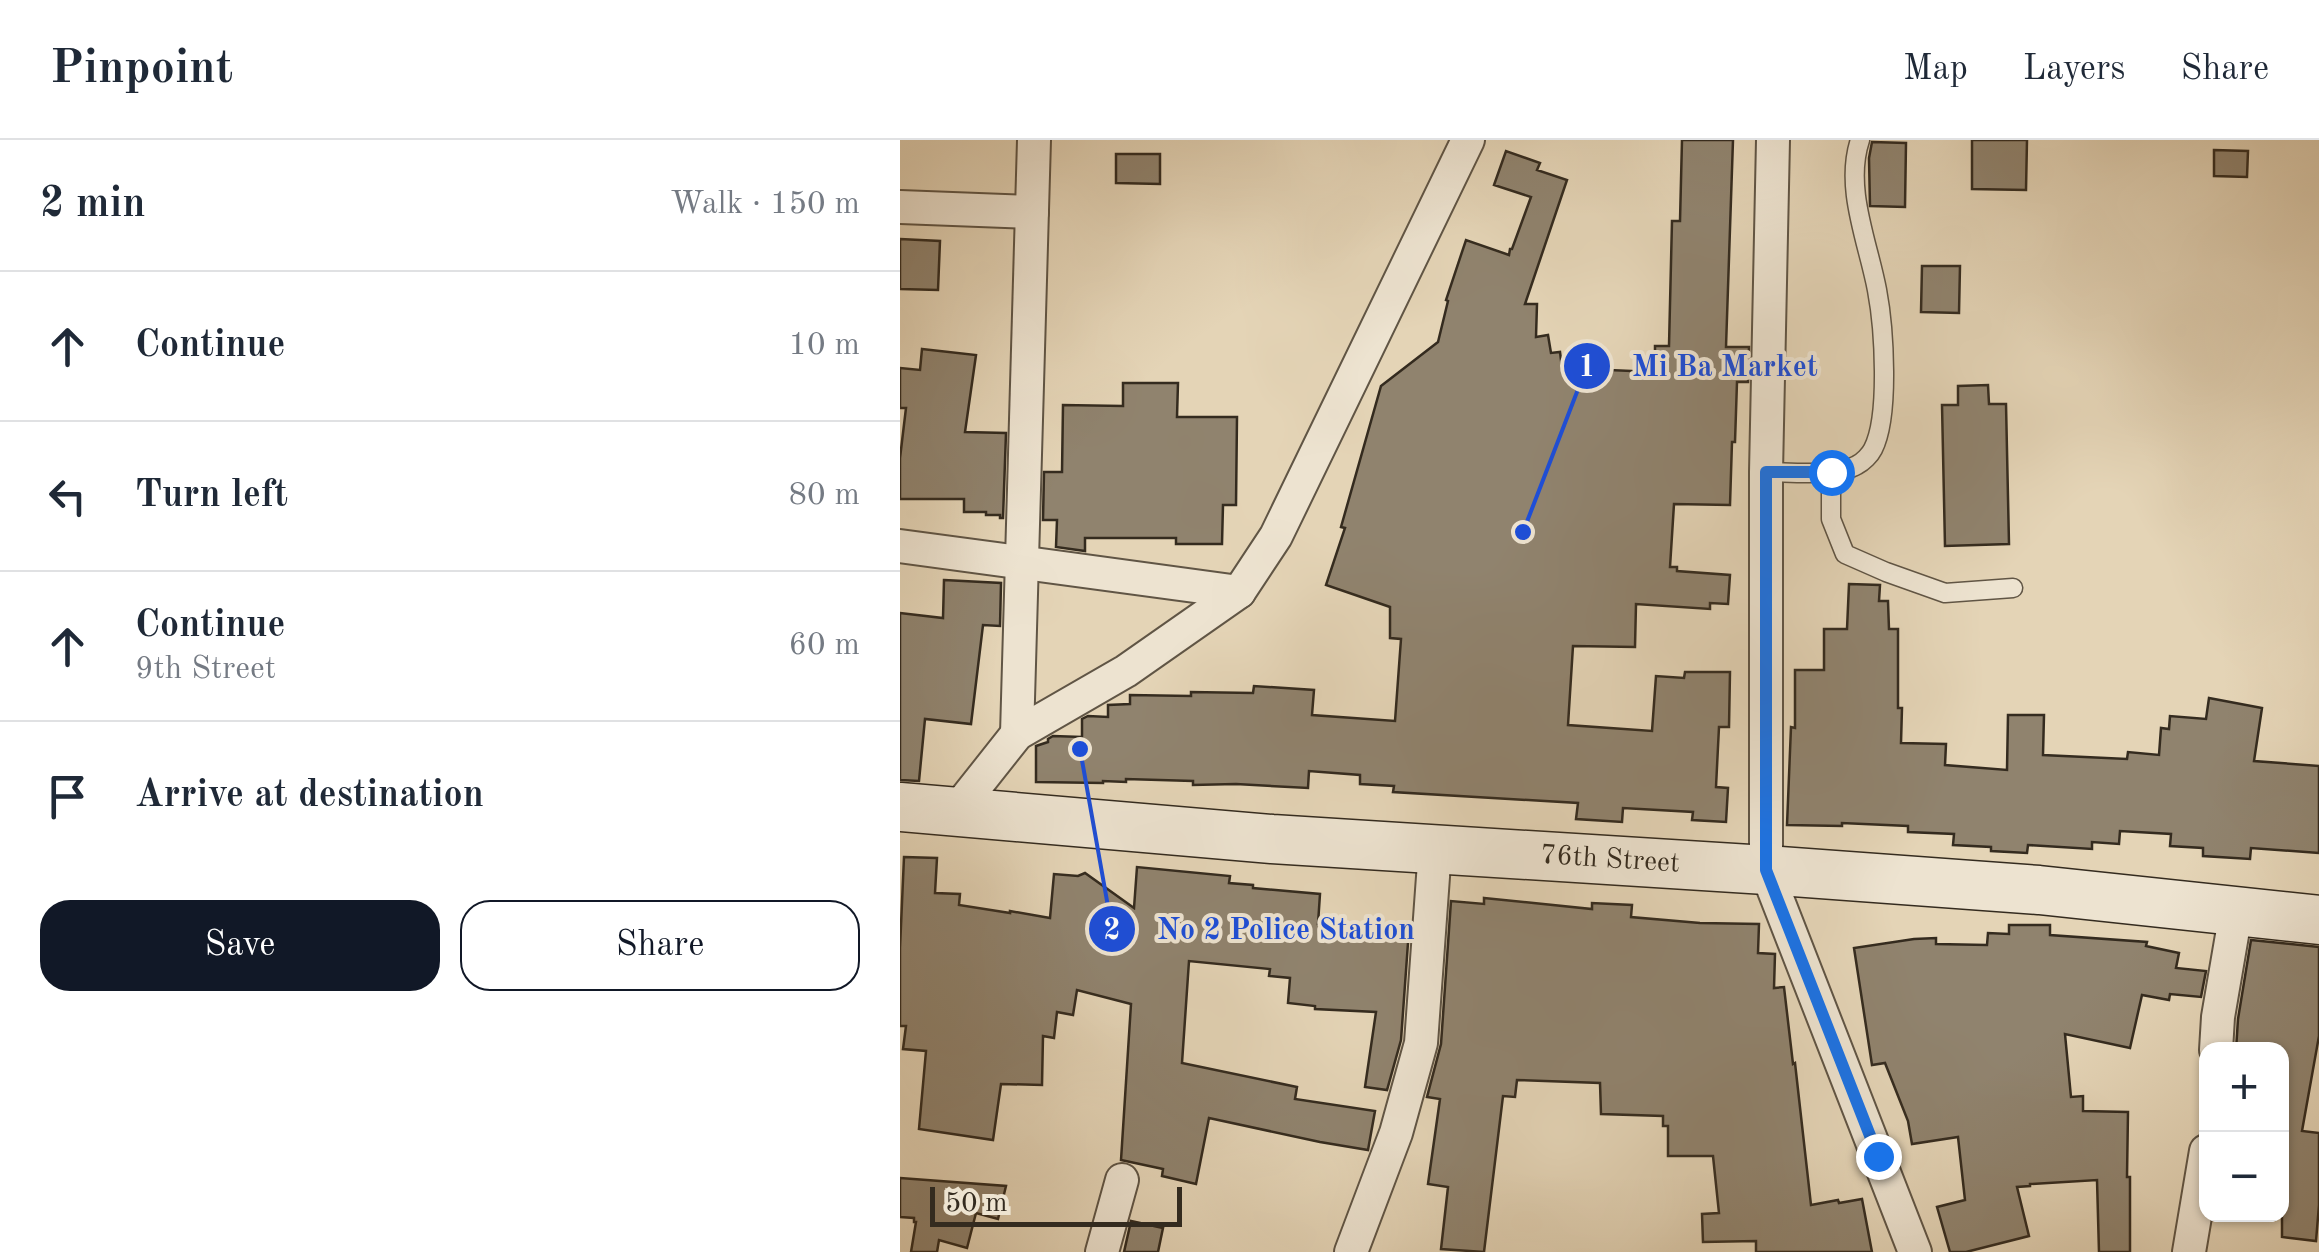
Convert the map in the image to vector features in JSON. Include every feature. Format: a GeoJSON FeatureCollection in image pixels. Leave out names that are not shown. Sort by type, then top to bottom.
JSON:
{"type":"FeatureCollection","features":[{"type":"Feature","properties":{"kind":"street"},"geometry":{"type":"LineString","coordinates":[[1017,734],[1034,140]]}},
{"type":"Feature","properties":{"kind":"street"},"geometry":{"type":"LineString","coordinates":[[1772,140],[1766,472],[1766,870],[1915,1252]]}},
{"type":"Feature","properties":{"kind":"street"},"geometry":{"type":"LineString","coordinates":[[956,811],[1017,734],[1126,671],[1239,592],[1276,536],[1459,147]]}},
{"type":"Feature","properties":{"kind":"street"},"geometry":{"type":"LineString","coordinates":[[900,208],[1032,212]]}},
{"type":"Feature","properties":{"kind":"street"},"geometry":{"type":"LineString","coordinates":[[900,546],[1239,592]]}},
{"type":"Feature","properties":{"kind":"street","name":"76th Street"},"geometry":{"type":"LineString","coordinates":[[900,806],[1272,839],[2039,890],[2319,920]]}},
{"type":"Feature","properties":{"kind":"street"},"geometry":{"type":"LineString","coordinates":[[1351,1252],[1396,1133],[1421,1043],[1434,849]]}},
{"type":"Feature","properties":{"kind":"street"},"geometry":{"type":"LineString","coordinates":[[2216,1042],[2236,912]]}},
{"type":"Feature","properties":{"kind":"street"},"geometry":{"type":"LineString","coordinates":[[1102,1252],[1122,1180]]}},
{"type":"Feature","properties":{"kind":"street"},"geometry":{"type":"LineString","coordinates":[[2190,1252],[2199,1195]]}},
{"type":"Feature","properties":{"kind":"lane"},"geometry":{"type":"LineString","coordinates":[[1766,472],[1831,472],[1856,467],[1872,452],[1882,419],[1883,350],[1878,293],[1855,188],[1854,158],[1860,140]]}},
{"type":"Feature","properties":{"kind":"lane"},"geometry":{"type":"LineString","coordinates":[[1831,472],[1831,519],[1845,554],[1946,593],[2014,588]]}},
{"type":"Feature","properties":{"kind":"building"},"geometry":{"type":"Polygon","coordinates":[[[1682,140],[1733,140],[1726,347],[1749,347],[1748,382],[1737,382],[1730,505],[1674,504],[1670,567],[1677,567],[1677,571],[1730,575],[1728,604],[1710,603],[1710,609],[1636,604],[1635,647],[1573,646],[1568,725],[1652,731],[1656,676],[1684,678],[1685,672],[1730,672],[1729,727],[1719,727],[1716,787],[1728,788],[1726,822],[1692,820],[1693,812],[1623,808],[1622,822],[1576,819],[1578,803],[1393,792],[1394,786],[1360,784],[1360,775],[1309,771],[1308,788],[1126,779],[1103,783],[1036,782],[1036,746],[1053,736],[1082,737],[1082,719],[1108,717],[1108,705],[1130,704],[1130,695],[1253,693],[1254,686],[1314,690],[1312,715],[1395,721],[1401,639],[1390,638],[1390,607],[1326,585],[1345,528],[1341,527],[1381,386],[1438,342],[1446,300],[1466,240],[1509,255],[1531,197],[1494,185],[1506,151],[1540,163],[1537,170],[1567,180],[1525,304],[1537,304],[1536,337],[1548,335],[1551,353],[1560,352],[1562,368],[1655,372],[1655,346],[1669,346],[1672,221],[1680,221],[1682,140]]]}},
{"type":"Feature","properties":{"kind":"building"},"geometry":{"type":"Polygon","coordinates":[[[1972,140],[2027,140],[2026,190],[1972,189],[1972,140]]]}},
{"type":"Feature","properties":{"kind":"building"},"geometry":{"type":"Polygon","coordinates":[[[1872,142],[1906,143],[1905,207],[1870,206],[1872,142]]]}},
{"type":"Feature","properties":{"kind":"building"},"geometry":{"type":"Polygon","coordinates":[[[2214,150],[2248,151],[2247,177],[2214,176],[2214,150]]]}},
{"type":"Feature","properties":{"kind":"building"},"geometry":{"type":"Polygon","coordinates":[[[1116,154],[1160,154],[1160,184],[1116,183],[1116,154]]]}},
{"type":"Feature","properties":{"kind":"building"},"geometry":{"type":"Polygon","coordinates":[[[900,239],[940,241],[938,290],[900,289],[900,239]]]}},
{"type":"Feature","properties":{"kind":"building"},"geometry":{"type":"Polygon","coordinates":[[[1922,266],[1960,266],[1959,313],[1921,312],[1922,266]]]}},
{"type":"Feature","properties":{"kind":"building"},"geometry":{"type":"Polygon","coordinates":[[[922,349],[976,355],[965,432],[1006,433],[1003,518],[986,512],[964,512],[964,499],[900,499],[906,408],[900,408],[900,368],[920,370],[922,349]]]}},
{"type":"Feature","properties":{"kind":"building"},"geometry":{"type":"Polygon","coordinates":[[[1123,383],[1178,383],[1177,417],[1237,417],[1236,505],[1223,505],[1222,544],[1176,544],[1176,538],[1085,538],[1085,551],[1056,547],[1057,520],[1043,520],[1044,472],[1062,472],[1063,405],[1123,406],[1123,383]]]}},
{"type":"Feature","properties":{"kind":"building"},"geometry":{"type":"Polygon","coordinates":[[[1988,385],[1989,404],[2006,404],[2009,544],[1945,546],[1942,405],[1958,405],[1958,386],[1988,385]]]}},
{"type":"Feature","properties":{"kind":"building"},"geometry":{"type":"Polygon","coordinates":[[[944,580],[1001,583],[1000,626],[983,625],[971,724],[925,719],[919,781],[900,780],[900,613],[943,618],[944,580]]]}},
{"type":"Feature","properties":{"kind":"building"},"geometry":{"type":"Polygon","coordinates":[[[1849,584],[1880,585],[1879,601],[1888,601],[1889,629],[1898,629],[1901,743],[1946,744],[1945,765],[2007,770],[2008,715],[2044,715],[2043,755],[2127,759],[2128,752],[2159,755],[2161,728],[2169,729],[2170,716],[2206,719],[2209,698],[2262,708],[2254,761],[2319,766],[2319,853],[2251,848],[2250,859],[2203,856],[2203,848],[2170,846],[2171,834],[2120,831],[2119,844],[2092,842],[2092,849],[2028,845],[2027,853],[1953,845],[1954,834],[1908,832],[1908,826],[1787,825],[1795,670],[1824,670],[1824,629],[1847,629],[1849,584]]]}},
{"type":"Feature","properties":{"kind":"building"},"geometry":{"type":"Polygon","coordinates":[[[904,857],[937,858],[935,893],[960,894],[959,905],[1010,913],[1050,918],[1054,874],[1085,873],[1134,908],[1137,867],[1230,876],[1229,883],[1253,888],[1320,894],[1318,924],[1409,929],[1401,1040],[1387,1090],[1365,1087],[1376,1012],[1315,1009],[1288,1003],[1290,978],[1269,976],[1270,969],[1189,961],[1182,1063],[1297,1087],[1295,1099],[1375,1111],[1368,1150],[1209,1118],[1196,1184],[1162,1176],[1163,1169],[1121,1160],[1131,1004],[1077,990],[1073,1015],[1057,1012],[1054,1038],[1043,1036],[1042,1085],[1001,1084],[993,1140],[919,1129],[926,1051],[903,1049],[906,1026],[900,1026],[904,857]]]}},
{"type":"Feature","properties":{"kind":"building"},"geometry":{"type":"Polygon","coordinates":[[[1484,898],[1592,909],[1592,903],[1632,905],[1631,917],[1759,924],[1758,953],[1775,954],[1774,988],[1784,987],[1811,1205],[1862,1199],[1872,1252],[1756,1252],[1756,1241],[1703,1242],[1702,1214],[1719,1213],[1713,1156],[1668,1156],[1668,1126],[1663,1126],[1663,1116],[1601,1114],[1600,1083],[1517,1080],[1515,1097],[1503,1096],[1484,1252],[1441,1249],[1448,1187],[1428,1184],[1440,1099],[1427,1097],[1441,1044],[1451,901],[1484,904],[1484,898]]]}},
{"type":"Feature","properties":{"kind":"building"},"geometry":{"type":"Polygon","coordinates":[[[2009,925],[2050,925],[2050,935],[2147,942],[2146,946],[2179,953],[2176,968],[2206,971],[2201,997],[2170,994],[2169,1000],[2142,995],[2130,1048],[2065,1034],[2071,1097],[2083,1096],[2083,1111],[2128,1112],[2130,1252],[2099,1252],[2097,1180],[2017,1187],[2029,1236],[1966,1252],[1950,1252],[1937,1207],[1965,1200],[1958,1137],[1912,1144],[1908,1121],[1885,1063],[1872,1065],[1854,948],[1936,938],[1936,944],[1987,945],[1988,933],[2009,934],[2009,925]]]}},
{"type":"Feature","properties":{"kind":"building"},"geometry":{"type":"Polygon","coordinates":[[[2251,940],[2319,947],[2319,1036],[2302,1131],[2319,1133],[2316,1241],[2282,1237],[2282,1222],[2289,1222],[2289,1042],[2237,1042],[2251,940]]]}},
{"type":"Feature","properties":{"kind":"building"},"geometry":{"type":"Polygon","coordinates":[[[900,1178],[1006,1186],[998,1219],[976,1213],[967,1248],[939,1240],[937,1252],[911,1252],[916,1222],[914,1218],[900,1217],[900,1178]]]}},
{"type":"Feature","properties":{"kind":"building"},"geometry":{"type":"Polygon","coordinates":[[[1131,1221],[1163,1228],[1158,1252],[1124,1252],[1131,1221]]]}},
{"type":"Feature","properties":{"kind":"place","name":"Mi Ba Market"},"geometry":{"type":"Point","coordinates":[1523,532]}},
{"type":"Feature","properties":{"kind":"place","name":"No 2 Police Station"},"geometry":{"type":"Point","coordinates":[1080,749]}},
{"type":"Feature","properties":{"kind":"route"},"geometry":{"type":"LineString","coordinates":[[1831,472],[1766,472],[1766,870],[1878,1156]]}}]}
